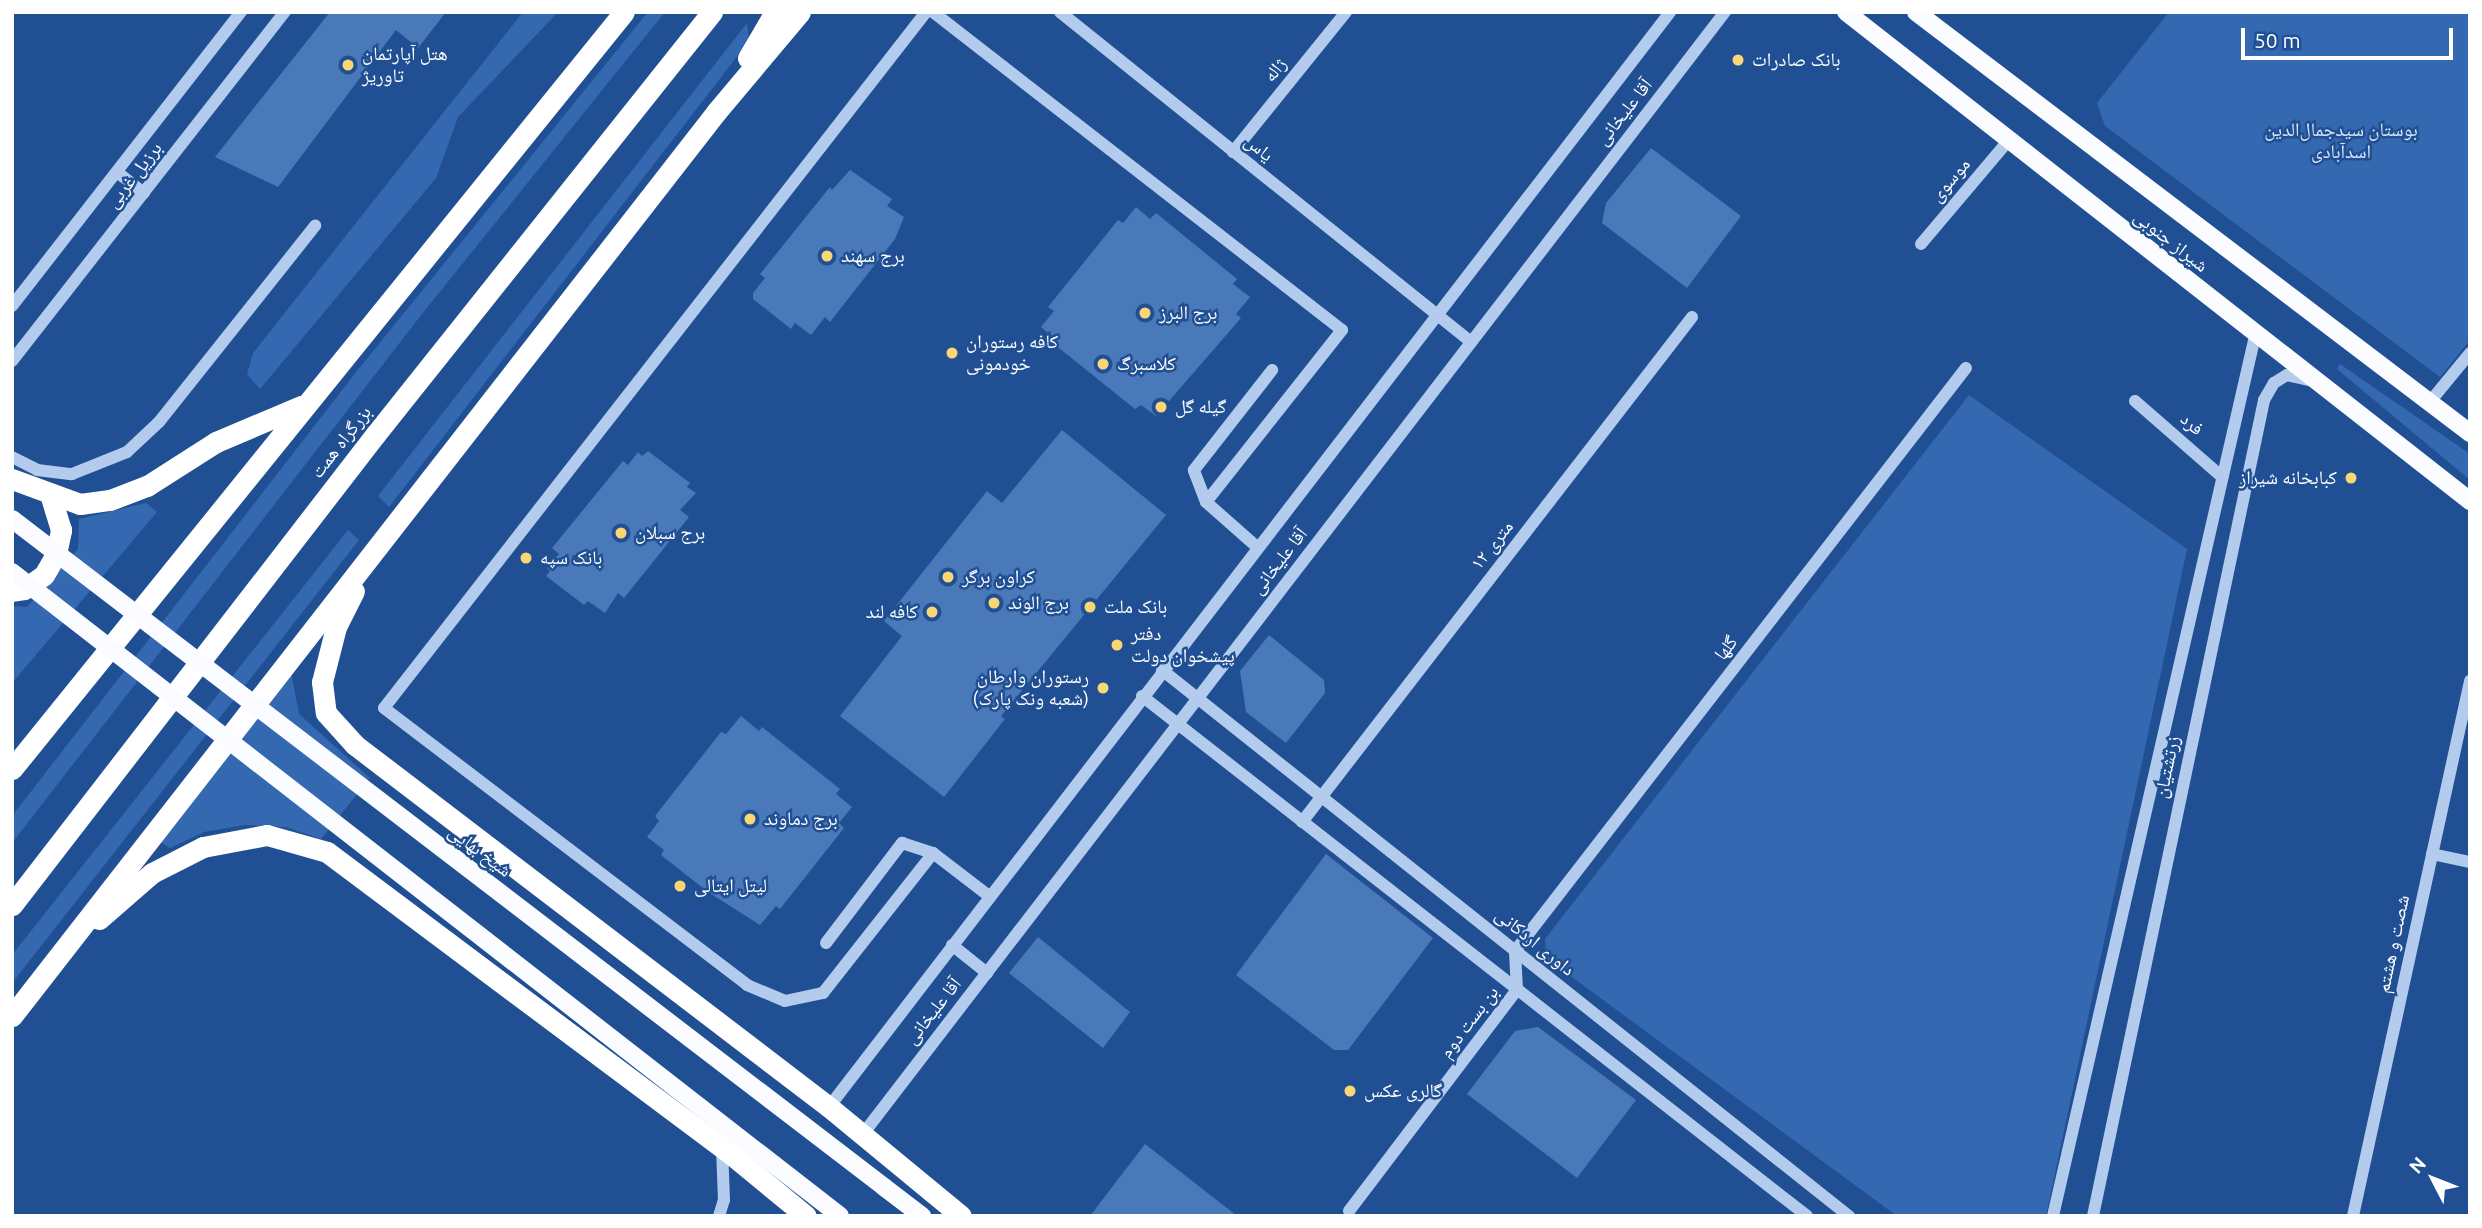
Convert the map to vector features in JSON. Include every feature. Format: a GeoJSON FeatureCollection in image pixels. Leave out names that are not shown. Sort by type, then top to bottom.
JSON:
{"type":"FeatureCollection","features":[{"type":"Feature","properties":{"kind":"highway"},"geometry":{"type":"LineString","coordinates":[[12,769],[303,405],[624,12]]}},
{"type":"Feature","properties":{"kind":"highway","name":"بزرگراه همت"},"geometry":{"type":"LineString","coordinates":[[12,905],[375,435],[712,12]]}},
{"type":"Feature","properties":{"kind":"highway"},"geometry":{"type":"LineString","coordinates":[[717,111],[775,12]]}},
{"type":"Feature","properties":{"kind":"highway"},"geometry":{"type":"LineString","coordinates":[[12,1016],[717,111],[800,12]]}},
{"type":"Feature","properties":{"kind":"highway"},"geometry":{"type":"LineString","coordinates":[[12,479],[51,497],[80,504],[135,491],[216,442],[303,405]]}},
{"type":"Feature","properties":{"kind":"highway"},"geometry":{"type":"LineString","coordinates":[[12,592],[24,589],[44,575],[56,554],[61,530],[51,497]]}},
{"type":"Feature","properties":{"kind":"highway"},"geometry":{"type":"LineString","coordinates":[[374,550],[336,627],[322,682],[326,713],[355,745],[863,1133],[961,1216]]}},
{"type":"Feature","properties":{"kind":"highway"},"geometry":{"type":"LineString","coordinates":[[63,950],[152,873],[203,847],[267,835],[327,852],[722,1148],[806,1216]]}},
{"type":"Feature","properties":{"kind":"main road","name":"شیراز جنوبی"},"geometry":{"type":"LineString","coordinates":[[1846,12],[2255,336],[2470,501]]}},
{"type":"Feature","properties":{"kind":"main road","name":"شیراز جنوبی"},"geometry":{"type":"LineString","coordinates":[[1916,12],[2470,433]]}},
{"type":"Feature","properties":{"kind":"main road","name":"شیخ بهایی"},"geometry":{"type":"LineString","coordinates":[[12,519],[922,1216]]}},
{"type":"Feature","properties":{"kind":"main road"},"geometry":{"type":"LineString","coordinates":[[12,572],[840,1216]]}},
{"type":"Feature","properties":{"kind":"street","name":"برزیل غربی"},"geometry":{"type":"LineString","coordinates":[[12,306],[241,12]]}},
{"type":"Feature","properties":{"kind":"street","name":"برزیل غربی"},"geometry":{"type":"LineString","coordinates":[[12,361],[285,12]]}},
{"type":"Feature","properties":{"kind":"street"},"geometry":{"type":"LineString","coordinates":[[926,12],[384,708],[747,985],[785,1001],[823,993],[933,853]]}},
{"type":"Feature","properties":{"kind":"street"},"geometry":{"type":"LineString","coordinates":[[933,12],[1342,330],[1206,502]]}},
{"type":"Feature","properties":{"kind":"street","name":"یاس"},"geometry":{"type":"LineString","coordinates":[[1060,12],[1471,342]]}},
{"type":"Feature","properties":{"kind":"street","name":"ژاله"},"geometry":{"type":"LineString","coordinates":[[1233,152],[1346,12]]}},
{"type":"Feature","properties":{"kind":"street","name":"آقا علیخانی"},"geometry":{"type":"LineString","coordinates":[[829,1107],[1435,314],[1670,12]]}},
{"type":"Feature","properties":{"kind":"street","name":"آقا علیخانی"},"geometry":{"type":"LineString","coordinates":[[863,1133],[1725,12]]}},
{"type":"Feature","properties":{"kind":"street","name":"موسوی"},"geometry":{"type":"LineString","coordinates":[[1921,244],[2009,140]]}},
{"type":"Feature","properties":{"kind":"street"},"geometry":{"type":"LineString","coordinates":[[117,172],[144,193]]}},
{"type":"Feature","properties":{"kind":"street"},"geometry":{"type":"LineString","coordinates":[[12,457],[37,470],[72,474],[127,452],[159,422],[315,226]]}},
{"type":"Feature","properties":{"kind":"street","name":"۱۲ متری"},"geometry":{"type":"LineString","coordinates":[[1303,821],[1692,317]]}},
{"type":"Feature","properties":{"kind":"street","name":"زرتشتیان"},"geometry":{"type":"LineString","coordinates":[[2053,1216],[2255,336]]}},
{"type":"Feature","properties":{"kind":"street"},"geometry":{"type":"LineString","coordinates":[[2429,403],[2470,353]]}},
{"type":"Feature","properties":{"kind":"street","name":"گلها"},"geometry":{"type":"LineString","coordinates":[[1516,951],[1966,368]]}},
{"type":"Feature","properties":{"kind":"street"},"geometry":{"type":"LineString","coordinates":[[1257,547],[1206,502],[1194,470],[1272,370]]}},
{"type":"Feature","properties":{"kind":"street","name":"زرتشتیان"},"geometry":{"type":"LineString","coordinates":[[2093,1216],[2264,400],[2274,383],[2287,375],[2302,376],[2324,388]]}},
{"type":"Feature","properties":{"kind":"street","name":"فرد"},"geometry":{"type":"LineString","coordinates":[[2135,401],[2222,477]]}},
{"type":"Feature","properties":{"kind":"street","name":"داوری اردکانی"},"geometry":{"type":"LineString","coordinates":[[1162,670],[1516,951],[1833,1211],[1849,1216]]}},
{"type":"Feature","properties":{"kind":"street","name":"شصت و هشتم"},"geometry":{"type":"LineString","coordinates":[[2353,1216],[2470,681]]}},
{"type":"Feature","properties":{"kind":"street"},"geometry":{"type":"LineString","coordinates":[[1142,696],[1807,1216]]}},
{"type":"Feature","properties":{"kind":"street"},"geometry":{"type":"LineString","coordinates":[[826,943],[902,844],[933,853],[989,896]]}},
{"type":"Feature","properties":{"kind":"street"},"geometry":{"type":"LineString","coordinates":[[2432,854],[2470,862]]}},
{"type":"Feature","properties":{"kind":"street"},"geometry":{"type":"LineString","coordinates":[[952,945],[987,973]]}},
{"type":"Feature","properties":{"kind":"street"},"geometry":{"type":"LineString","coordinates":[[1516,951],[1517,990]]}},
{"type":"Feature","properties":{"kind":"street","name":"بن بست دوم"},"geometry":{"type":"LineString","coordinates":[[1349,1211],[1517,990]]}},
{"type":"Feature","properties":{"kind":"street"},"geometry":{"type":"LineString","coordinates":[[719,1216],[724,1200],[722,1148]]}},
{"type":"Feature","properties":{"kind":"green space"},"geometry":{"type":"Polygon","coordinates":[[[523,12],[558,12],[458,117],[436,178],[260,389],[247,374],[253,353],[523,12]]]}},
{"type":"Feature","properties":{"kind":"green space"},"geometry":{"type":"Polygon","coordinates":[[[648,12],[665,12],[422,314],[12,843],[12,816],[357,371],[648,12]]]}},
{"type":"Feature","properties":{"kind":"green space","name":"بوستان سیدجمال‌الدین اسدآبادی"},"geometry":{"type":"Polygon","coordinates":[[[2169,12],[2470,12],[2470,340],[2440,377],[2105,126],[2097,103],[2169,12]]]}},
{"type":"Feature","properties":{"kind":"green space"},"geometry":{"type":"Polygon","coordinates":[[[747,23],[749,41],[389,507],[378,496],[747,23]]]}},
{"type":"Feature","properties":{"kind":"green space"},"geometry":{"type":"Polygon","coordinates":[[[2340,364],[2470,454],[2470,480],[2337,369],[2340,364]]]}},
{"type":"Feature","properties":{"kind":"green space"},"geometry":{"type":"Polygon","coordinates":[[[1969,395],[2187,549],[2046,1216],[1897,1216],[1546,958],[1545,939],[1969,395]]]}},
{"type":"Feature","properties":{"kind":"green space"},"geometry":{"type":"Polygon","coordinates":[[[146,503],[157,512],[12,683],[12,606],[27,607],[78,549],[79,519],[146,503]]]}},
{"type":"Feature","properties":{"kind":"green space"},"geometry":{"type":"Polygon","coordinates":[[[348,530],[359,540],[12,983],[12,955],[348,530]]]}},
{"type":"Feature","properties":{"kind":"green space"},"geometry":{"type":"Polygon","coordinates":[[[291,672],[299,714],[370,778],[321,839],[286,827],[245,825],[204,832],[170,848],[159,841],[291,672]]]}},
{"type":"Feature","properties":{"kind":"building"},"geometry":{"type":"Polygon","coordinates":[[[330,12],[446,12],[418,48],[396,30],[278,187],[215,157],[330,12]]]}},
{"type":"Feature","properties":{"kind":"building"},"geometry":{"type":"Polygon","coordinates":[[[1651,148],[1741,216],[1687,288],[1602,223],[1606,203],[1651,148]]]}},
{"type":"Feature","properties":{"kind":"building","name":"برج سهند"},"geometry":{"type":"Polygon","coordinates":[[[850,170],[892,199],[887,206],[904,217],[895,239],[830,322],[825,317],[811,335],[795,323],[791,329],[753,299],[753,293],[765,278],[760,274],[830,187],[832,190],[850,170]]]}},
{"type":"Feature","properties":{"kind":"building","name":"برج البرز"},"geometry":{"type":"Polygon","coordinates":[[[1136,207],[1150,219],[1156,213],[1237,279],[1233,284],[1250,297],[1236,314],[1241,318],[1156,416],[1141,405],[1135,409],[1054,344],[1057,340],[1041,327],[1054,311],[1048,307],[1118,220],[1123,223],[1136,207]]]}},
{"type":"Feature","properties":{"kind":"building"},"geometry":{"type":"Polygon","coordinates":[[[1062,430],[1166,515],[1001,716],[1005,719],[944,797],[840,716],[902,636],[884,621],[987,491],[1002,503],[1062,430]]]}},
{"type":"Feature","properties":{"kind":"building","name":"برج سبلان"},"geometry":{"type":"Polygon","coordinates":[[[648,451],[690,483],[687,487],[696,493],[680,510],[689,517],[624,598],[618,593],[605,613],[588,601],[584,605],[546,576],[550,571],[547,568],[559,554],[552,548],[623,461],[628,465],[638,452],[642,456],[648,451]]]}},
{"type":"Feature","properties":{"kind":"building"},"geometry":{"type":"Polygon","coordinates":[[[1269,635],[1324,680],[1325,693],[1286,743],[1246,712],[1240,671],[1269,635]]]}},
{"type":"Feature","properties":{"kind":"building","name":"برج دماوند"},"geometry":{"type":"Polygon","coordinates":[[[741,716],[759,731],[762,727],[840,789],[836,794],[852,807],[839,823],[844,828],[780,909],[776,906],[760,925],[708,892],[661,855],[664,850],[647,837],[659,821],[655,816],[721,732],[726,734],[741,716]]]}},
{"type":"Feature","properties":{"kind":"building"},"geometry":{"type":"Polygon","coordinates":[[[1326,854],[1433,938],[1348,1050],[1334,1050],[1236,975],[1326,854]]]}},
{"type":"Feature","properties":{"kind":"building"},"geometry":{"type":"Polygon","coordinates":[[[1038,937],[1130,1012],[1103,1048],[1009,973],[1038,937]]]}},
{"type":"Feature","properties":{"kind":"building"},"geometry":{"type":"Polygon","coordinates":[[[1538,1027],[1636,1100],[1577,1178],[1467,1094],[1515,1031],[1538,1027]]]}},
{"type":"Feature","properties":{"kind":"building"},"geometry":{"type":"Polygon","coordinates":[[[1145,1144],[1237,1216],[1090,1216],[1145,1144]]]}},
{"type":"Feature","properties":{"kind":"place","name":"بانک صادرات"},"geometry":{"type":"Point","coordinates":[1738,60]}},
{"type":"Feature","properties":{"kind":"place","name":"هتل آپارتمان تاوریژ"},"geometry":{"type":"Point","coordinates":[348,65]}},
{"type":"Feature","properties":{"kind":"place","name":"برج سهند"},"geometry":{"type":"Point","coordinates":[827,256]}},
{"type":"Feature","properties":{"kind":"place","name":"برج البرز"},"geometry":{"type":"Point","coordinates":[1145,313]}},
{"type":"Feature","properties":{"kind":"place","name":"کافه رستوران خودمونی"},"geometry":{"type":"Point","coordinates":[952,353]}},
{"type":"Feature","properties":{"kind":"place","name":"کلاسبرگ"},"geometry":{"type":"Point","coordinates":[1103,364]}},
{"type":"Feature","properties":{"kind":"place","name":"گیله گل"},"geometry":{"type":"Point","coordinates":[1161,407]}},
{"type":"Feature","properties":{"kind":"place","name":"کبابخانه شیراز"},"geometry":{"type":"Point","coordinates":[2351,478]}},
{"type":"Feature","properties":{"kind":"place","name":"برج سبلان"},"geometry":{"type":"Point","coordinates":[621,533]}},
{"type":"Feature","properties":{"kind":"place","name":"بانک سپه"},"geometry":{"type":"Point","coordinates":[526,558]}},
{"type":"Feature","properties":{"kind":"place","name":"کراون برگر"},"geometry":{"type":"Point","coordinates":[948,577]}},
{"type":"Feature","properties":{"kind":"place","name":"برج الوند"},"geometry":{"type":"Point","coordinates":[994,603]}},
{"type":"Feature","properties":{"kind":"place","name":"بانک ملت"},"geometry":{"type":"Point","coordinates":[1090,607]}},
{"type":"Feature","properties":{"kind":"place","name":"کافه لند"},"geometry":{"type":"Point","coordinates":[932,612]}},
{"type":"Feature","properties":{"kind":"place","name":"دفتر پیشخوان دولت"},"geometry":{"type":"Point","coordinates":[1117,645]}},
{"type":"Feature","properties":{"kind":"place","name":"رستوران وارطان (شعبه ونک پارک)"},"geometry":{"type":"Point","coordinates":[1103,688]}},
{"type":"Feature","properties":{"kind":"place","name":"برج دماوند"},"geometry":{"type":"Point","coordinates":[750,819]}},
{"type":"Feature","properties":{"kind":"place","name":"لیتل ایتالی"},"geometry":{"type":"Point","coordinates":[680,886]}},
{"type":"Feature","properties":{"kind":"place","name":"گالری عکس"},"geometry":{"type":"Point","coordinates":[1350,1091]}}]}
